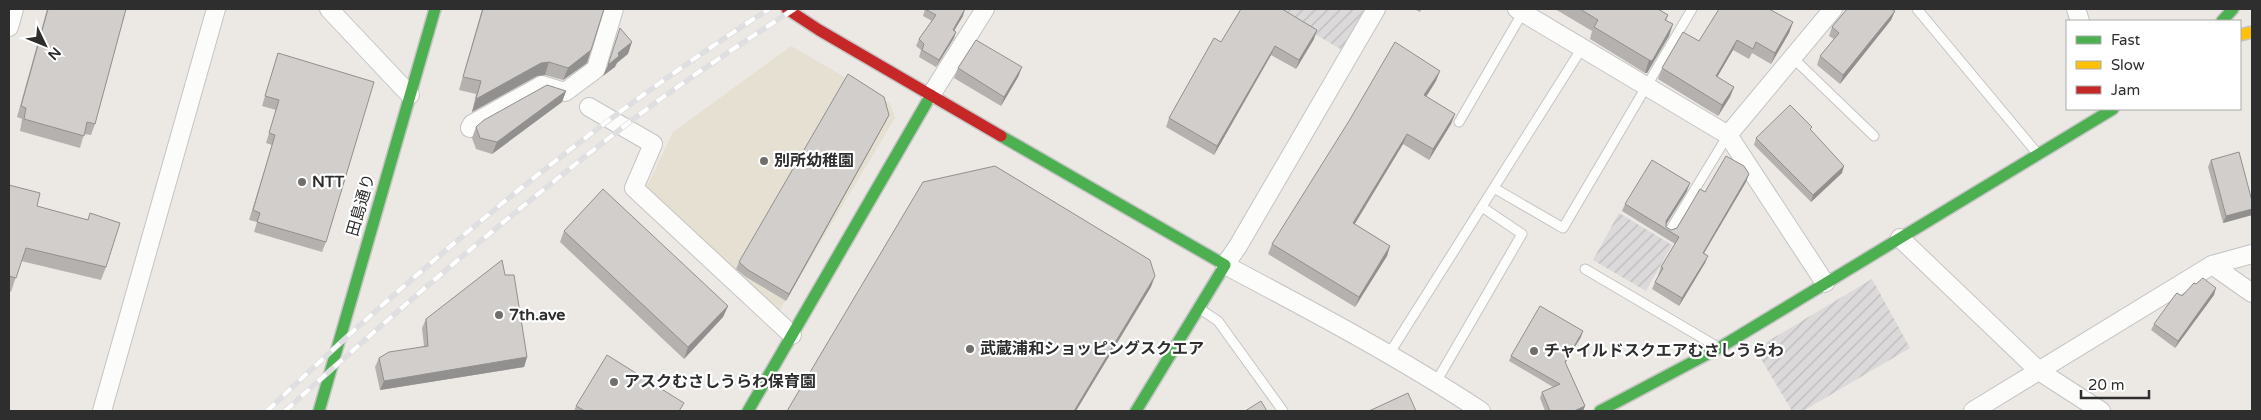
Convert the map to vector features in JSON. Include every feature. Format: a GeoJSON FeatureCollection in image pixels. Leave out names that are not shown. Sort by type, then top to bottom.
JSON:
{"type":"FeatureCollection","features":[{"type":"Feature","properties":{"kind":"street"},"geometry":{"type":"LineString","coordinates":[[9,27],[14,9]]}},
{"type":"Feature","properties":{"kind":"street"},"geometry":{"type":"LineString","coordinates":[[102,411],[216,9]]}},
{"type":"Feature","properties":{"kind":"street"},"geometry":{"type":"LineString","coordinates":[[329,9],[410,95]]}},
{"type":"Feature","properties":{"kind":"street","name":"田島通り"},"geometry":{"type":"LineString","coordinates":[[319,411],[436,9]]}},
{"type":"Feature","properties":{"kind":"street"},"geometry":{"type":"LineString","coordinates":[[470,128],[472,124],[542,85],[565,92],[587,80],[596,69],[614,9]]}},
{"type":"Feature","properties":{"kind":"street"},"geometry":{"type":"LineString","coordinates":[[787,9],[819,30],[1225,264],[1389,354],[1481,411]]}},
{"type":"Feature","properties":{"kind":"street"},"geometry":{"type":"LineString","coordinates":[[748,411],[931,95],[985,9]]}},
{"type":"Feature","properties":{"kind":"street"},"geometry":{"type":"LineString","coordinates":[[1136,411],[1242,238],[1376,9]]}},
{"type":"Feature","properties":{"kind":"street"},"geometry":{"type":"LineString","coordinates":[[1728,135],[1833,9]]}},
{"type":"Feature","properties":{"kind":"street"},"geometry":{"type":"LineString","coordinates":[[2223,20],[2231,10]]}},
{"type":"Feature","properties":{"kind":"street"},"geometry":{"type":"LineString","coordinates":[[1520,11],[1728,135],[1825,283]]}},
{"type":"Feature","properties":{"kind":"street"},"geometry":{"type":"LineString","coordinates":[[589,107],[653,144],[634,188],[792,335]]}},
{"type":"Feature","properties":{"kind":"street"},"geometry":{"type":"LineString","coordinates":[[1600,411],[1719,348],[2110,110]]}},
{"type":"Feature","properties":{"kind":"street"},"geometry":{"type":"LineString","coordinates":[[1900,238],[2039,371],[2101,411]]}},
{"type":"Feature","properties":{"kind":"street"},"geometry":{"type":"LineString","coordinates":[[1973,411],[2212,265],[2252,254]]}},
{"type":"Feature","properties":{"kind":"street"},"geometry":{"type":"LineString","coordinates":[[2212,265],[2252,293]]}},
{"type":"Feature","properties":{"kind":"lane"},"geometry":{"type":"LineString","coordinates":[[1494,188],[1563,228],[1692,9]]}},
{"type":"Feature","properties":{"kind":"lane"},"geometry":{"type":"LineString","coordinates":[[1917,9],[2038,155]]}},
{"type":"Feature","properties":{"kind":"lane"},"geometry":{"type":"LineString","coordinates":[[1459,122],[1520,11]]}},
{"type":"Feature","properties":{"kind":"lane"},"geometry":{"type":"LineString","coordinates":[[1389,354],[1582,48]]}},
{"type":"Feature","properties":{"kind":"lane"},"geometry":{"type":"LineString","coordinates":[[1792,58],[1874,136]]}},
{"type":"Feature","properties":{"kind":"lane"},"geometry":{"type":"LineString","coordinates":[[1669,232],[1728,135]]}},
{"type":"Feature","properties":{"kind":"lane"},"geometry":{"type":"LineString","coordinates":[[1436,382],[1522,234],[1482,207]]}},
{"type":"Feature","properties":{"kind":"lane"},"geometry":{"type":"LineString","coordinates":[[1585,269],[1719,348]]}},
{"type":"Feature","properties":{"kind":"lane"},"geometry":{"type":"LineString","coordinates":[[1198,308],[1218,321],[1283,411]]}},
{"type":"Feature","properties":{"kind":"shaded area"},"geometry":{"type":"Polygon","coordinates":[[[1272,9],[1366,9],[1342,50],[1272,9]]]}},
{"type":"Feature","properties":{"kind":"shaded area","name":"別所幼稚園"},"geometry":{"type":"Polygon","coordinates":[[[791,46],[890,103],[895,118],[777,315],[645,190],[673,132],[791,46]]]}},
{"type":"Feature","properties":{"kind":"shaded area"},"geometry":{"type":"Polygon","coordinates":[[[1619,213],[1672,245],[1646,291],[1593,260],[1619,213]]]}},
{"type":"Feature","properties":{"kind":"shaded area"},"geometry":{"type":"Polygon","coordinates":[[[1872,279],[1910,348],[1803,411],[1792,411],[1755,349],[1872,279]]]}},
{"type":"Feature","properties":{"kind":"building"},"geometry":{"type":"Polygon","coordinates":[[[48,9],[126,9],[95,124],[87,122],[84,136],[24,119],[26,108],[21,106],[48,9]]]}},
{"type":"Feature","properties":{"kind":"building"},"geometry":{"type":"Polygon","coordinates":[[[483,9],[604,9],[591,50],[568,68],[549,62],[541,63],[476,99],[481,81],[463,77],[483,9]]]}},
{"type":"Feature","properties":{"kind":"building"},"geometry":{"type":"Polygon","coordinates":[[[925,9],[965,9],[953,30],[956,32],[939,60],[922,50],[924,44],[919,39],[936,15],[925,9]]]}},
{"type":"Feature","properties":{"kind":"building"},"geometry":{"type":"Polygon","coordinates":[[[1241,9],[1282,9],[1317,30],[1299,60],[1275,46],[1217,146],[1169,118],[1214,38],[1221,42],[1241,9]]]}},
{"type":"Feature","properties":{"kind":"building"},"geometry":{"type":"Polygon","coordinates":[[[1580,9],[1658,9],[1668,15],[1665,20],[1673,24],[1652,61],[1594,27],[1598,20],[1580,9]]]}},
{"type":"Feature","properties":{"kind":"building"},"geometry":{"type":"Polygon","coordinates":[[[1719,9],[1769,9],[1793,22],[1775,53],[1756,42],[1753,49],[1737,40],[1716,76],[1734,87],[1722,105],[1662,68],[1683,32],[1699,41],[1719,9]]]}},
{"type":"Feature","properties":{"kind":"building"},"geometry":{"type":"Polygon","coordinates":[[[1847,9],[1891,9],[1895,11],[1843,75],[1820,56],[1839,33],[1832,27],[1847,9]]]}},
{"type":"Feature","properties":{"kind":"building"},"geometry":{"type":"Polygon","coordinates":[[[620,28],[632,42],[618,53],[619,56],[608,65],[620,28]]]}},
{"type":"Feature","properties":{"kind":"building"},"geometry":{"type":"Polygon","coordinates":[[[976,40],[1022,67],[1004,97],[958,68],[976,40]]]}},
{"type":"Feature","properties":{"kind":"building"},"geometry":{"type":"Polygon","coordinates":[[[1395,42],[1440,71],[1424,95],[1455,114],[1433,149],[1407,134],[1353,223],[1390,246],[1359,297],[1272,244],[1349,121],[1395,42]]]}},
{"type":"Feature","properties":{"kind":"building","name":"NTT"},"geometry":{"type":"Polygon","coordinates":[[[278,53],[374,82],[326,242],[257,222],[260,213],[253,210],[275,135],[269,133],[279,100],[265,96],[278,53]]]}},
{"type":"Feature","properties":{"kind":"building"},"geometry":{"type":"Polygon","coordinates":[[[848,74],[884,97],[889,115],[789,294],[748,270],[739,262],[848,74]]]}},
{"type":"Feature","properties":{"kind":"building"},"geometry":{"type":"Polygon","coordinates":[[[547,85],[566,91],[497,142],[480,138],[476,127],[484,120],[547,85]]]}},
{"type":"Feature","properties":{"kind":"building"},"geometry":{"type":"Polygon","coordinates":[[[1790,105],[1812,127],[1810,129],[1844,166],[1813,195],[1756,138],[1790,105]]]}},
{"type":"Feature","properties":{"kind":"building"},"geometry":{"type":"Polygon","coordinates":[[[2239,152],[2252,201],[2252,209],[2226,216],[2211,160],[2239,152]]]}},
{"type":"Feature","properties":{"kind":"building"},"geometry":{"type":"Polygon","coordinates":[[[1726,156],[1744,166],[1749,174],[1703,253],[1708,256],[1682,298],[1655,282],[1663,268],[1661,267],[1679,237],[1625,204],[1652,160],[1690,183],[1666,221],[1666,227],[1671,230],[1677,228],[1700,189],[1705,192],[1726,156]]]}},
{"type":"Feature","properties":{"kind":"building","name":"武蔵浦和ショッピングスクエア"},"geometry":{"type":"Polygon","coordinates":[[[995,166],[1150,260],[1155,276],[1074,411],[787,411],[923,182],[995,166]]]}},
{"type":"Feature","properties":{"kind":"building"},"geometry":{"type":"Polygon","coordinates":[[[9,185],[40,193],[37,206],[88,220],[90,213],[120,223],[106,267],[26,248],[16,278],[9,276],[9,185]]]}},
{"type":"Feature","properties":{"kind":"building"},"geometry":{"type":"Polygon","coordinates":[[[603,189],[728,306],[688,347],[564,231],[603,189]]]}},
{"type":"Feature","properties":{"kind":"building"},"geometry":{"type":"Polygon","coordinates":[[[502,260],[505,275],[514,275],[527,357],[384,381],[379,358],[389,352],[428,346],[426,319],[502,260]]]}},
{"type":"Feature","properties":{"kind":"building"},"geometry":{"type":"Polygon","coordinates":[[[2203,278],[2216,288],[2178,341],[2154,324],[2177,293],[2182,296],[2194,283],[2196,284],[2203,278]]]}},
{"type":"Feature","properties":{"kind":"building"},"geometry":{"type":"Polygon","coordinates":[[[1540,306],[1583,331],[1565,362],[1585,406],[1574,411],[1550,411],[1542,392],[1560,384],[1511,356],[1540,306]]]}},
{"type":"Feature","properties":{"kind":"building","name":"アスクむさしうらわ保育園"},"geometry":{"type":"Polygon","coordinates":[[[607,355],[684,403],[679,411],[585,411],[576,406],[607,355]]]}},
{"type":"Feature","properties":{"kind":"building"},"geometry":{"type":"Polygon","coordinates":[[[1408,393],[1416,411],[1369,411],[1408,393]]]}},
{"type":"Feature","properties":{"kind":"building"},"geometry":{"type":"Polygon","coordinates":[[[1261,401],[1267,411],[1245,411],[1261,401]]]}},
{"type":"Feature","properties":{"kind":"railway"},"geometry":{"type":"LineString","coordinates":[[267,411],[385,302],[508,198],[636,100],[769,9]]}},
{"type":"Feature","properties":{"kind":"railway"},"geometry":{"type":"LineString","coordinates":[[285,411],[370,335],[545,188],[674,89],[794,9]]}},
{"type":"Feature","properties":{"kind":"traffic: fast"},"geometry":{"type":"LineString","coordinates":[[319,411],[435,9]]}},
{"type":"Feature","properties":{"kind":"traffic: fast"},"geometry":{"type":"LineString","coordinates":[[2223,20],[2233,9]]}},
{"type":"Feature","properties":{"kind":"traffic: fast"},"geometry":{"type":"LineString","coordinates":[[748,411],[931,95]]}},
{"type":"Feature","properties":{"kind":"traffic: fast"},"geometry":{"type":"LineString","coordinates":[[1600,411],[1719,348],[2111,110]]}},
{"type":"Feature","properties":{"kind":"traffic: fast"},"geometry":{"type":"LineString","coordinates":[[1001,136],[1225,265],[1136,411]]}},
{"type":"Feature","properties":{"kind":"traffic: slow"},"geometry":{"type":"LineString","coordinates":[[2241,35],[2252,32]]}},
{"type":"Feature","properties":{"kind":"traffic: jam"},"geometry":{"type":"LineString","coordinates":[[787,9],[819,30],[1001,136]]}},
{"type":"Feature","properties":{"kind":"place","name":"別所幼稚園"},"geometry":{"type":"Point","coordinates":[764,161]}},
{"type":"Feature","properties":{"kind":"place","name":"NTT"},"geometry":{"type":"Point","coordinates":[302,182]}},
{"type":"Feature","properties":{"kind":"place","name":"7th.ave"},"geometry":{"type":"Point","coordinates":[499,315]}},
{"type":"Feature","properties":{"kind":"place","name":"武蔵浦和ショッピングスクエア"},"geometry":{"type":"Point","coordinates":[970,349]}},
{"type":"Feature","properties":{"kind":"place","name":"チャイルドスクエアむさしうらわ"},"geometry":{"type":"Point","coordinates":[1534,351]}},
{"type":"Feature","properties":{"kind":"place","name":"アスクむさしうらわ保育園"},"geometry":{"type":"Point","coordinates":[614,382]}}]}
